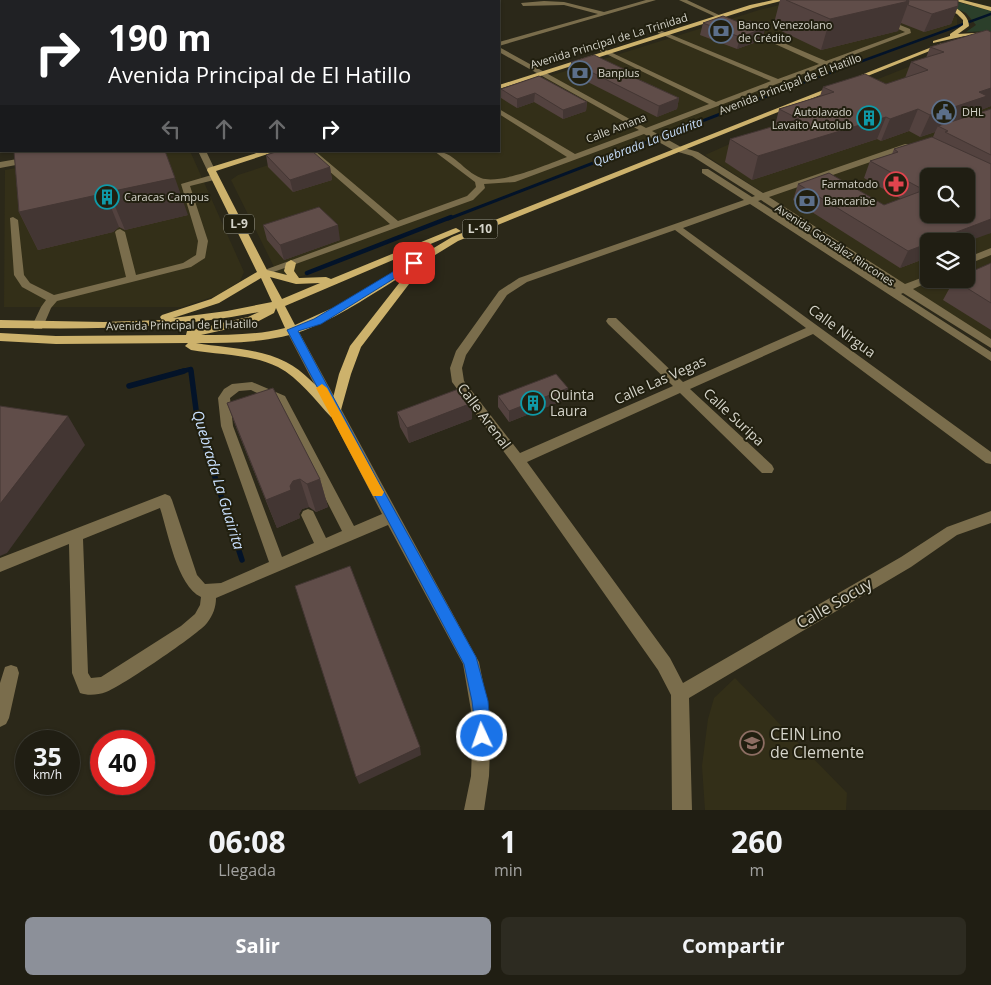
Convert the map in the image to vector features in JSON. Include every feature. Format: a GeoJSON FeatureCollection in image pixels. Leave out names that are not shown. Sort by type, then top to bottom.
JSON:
{"type":"FeatureCollection","features":[{"type":"Feature","properties":{"kind":"main road","name":"Avenida Principal de La Trinidad"},"geometry":{"type":"LineString","coordinates":[[500,87],[764,0]]}},
{"type":"Feature","properties":{"kind":"main road","name":"Avenida Principal de La Trinidad"},"geometry":{"type":"LineString","coordinates":[[718,16],[782,0]]}},
{"type":"Feature","properties":{"kind":"main road"},"geometry":{"type":"LineString","coordinates":[[932,0],[960,13],[966,22],[949,37]]}},
{"type":"Feature","properties":{"kind":"main road"},"geometry":{"type":"LineString","coordinates":[[956,0],[991,9]]}},
{"type":"Feature","properties":{"kind":"main road","name":"Avenida Principal de El Hatillo"},"geometry":{"type":"LineString","coordinates":[[0,324],[38,326],[205,319],[280,304],[671,144],[949,37],[991,34]]}},
{"type":"Feature","properties":{"kind":"main road","name":"Avenida Principal de El Hatillo"},"geometry":{"type":"LineString","coordinates":[[0,337],[56,340],[177,340],[250,337],[292,330],[326,317],[455,239],[671,144],[955,40],[991,38]]}},
{"type":"Feature","properties":{"kind":"main road","name":"Avenida Principal de La Trinidad"},"geometry":{"type":"LineString","coordinates":[[500,82],[542,72]]}},
{"type":"Feature","properties":{"kind":"main road"},"geometry":{"type":"LineString","coordinates":[[213,174],[270,152]]}},
{"type":"Feature","properties":{"kind":"main road"},"geometry":{"type":"LineString","coordinates":[[213,174],[286,154]]}},
{"type":"Feature","properties":{"kind":"main road","name":"L-9"},"geometry":{"type":"LineString","coordinates":[[213,174],[292,330]]}},
{"type":"Feature","properties":{"kind":"main road","name":"L-10"},"geometry":{"type":"LineString","coordinates":[[335,414],[345,374],[360,340],[423,258]]}},
{"type":"Feature","properties":{"kind":"main road"},"geometry":{"type":"LineString","coordinates":[[291,263],[289,271],[296,281]]}},
{"type":"Feature","properties":{"kind":"main road"},"geometry":{"type":"LineString","coordinates":[[264,272],[296,281],[339,279]]}},
{"type":"Feature","properties":{"kind":"main road","name":"L-10"},"geometry":{"type":"LineString","coordinates":[[142,323],[215,301],[264,272]]}},
{"type":"Feature","properties":{"kind":"main road"},"geometry":{"type":"LineString","coordinates":[[177,340],[251,320],[267,314],[280,304]]}},
{"type":"Feature","properties":{"kind":"main road"},"geometry":{"type":"LineString","coordinates":[[177,340],[192,346],[221,349],[281,364],[298,376],[335,414]]}},
{"type":"Feature","properties":{"kind":"street"},"geometry":{"type":"LineString","coordinates":[[500,44],[653,0]]}},
{"type":"Feature","properties":{"kind":"street"},"geometry":{"type":"LineString","coordinates":[[682,0],[737,24]]}},
{"type":"Feature","properties":{"kind":"street"},"geometry":{"type":"LineString","coordinates":[[523,4],[563,1],[604,14]]}},
{"type":"Feature","properties":{"kind":"street","name":"Calle Amana"},"geometry":{"type":"LineString","coordinates":[[479,181],[512,180],[908,33],[908,30],[880,19]]}},
{"type":"Feature","properties":{"kind":"street"},"geometry":{"type":"LineString","coordinates":[[746,28],[824,63]]}},
{"type":"Feature","properties":{"kind":"street"},"geometry":{"type":"LineString","coordinates":[[664,34],[777,81]]}},
{"type":"Feature","properties":{"kind":"street","name":"Avenida González Rincones"},"geometry":{"type":"LineString","coordinates":[[500,50],[671,144],[685,158],[991,344]]}},
{"type":"Feature","properties":{"kind":"street"},"geometry":{"type":"LineString","coordinates":[[605,52],[714,104]]}},
{"type":"Feature","properties":{"kind":"street"},"geometry":{"type":"LineString","coordinates":[[500,112],[574,157]]}},
{"type":"Feature","properties":{"kind":"street","name":"Calle Arenal"},"geometry":{"type":"LineString","coordinates":[[682,810],[680,694],[652,646],[518,460],[458,382],[455,371],[460,354],[503,292],[512,286],[546,271],[916,143]]}},
{"type":"Feature","properties":{"kind":"street"},"geometry":{"type":"LineString","coordinates":[[38,326],[46,307],[52,299],[187,265],[201,256],[203,241],[185,184],[213,174],[202,152]]}},
{"type":"Feature","properties":{"kind":"street"},"geometry":{"type":"LineString","coordinates":[[311,152],[396,224]]}},
{"type":"Feature","properties":{"kind":"street"},"geometry":{"type":"LineString","coordinates":[[264,272],[470,198],[480,188],[479,181],[439,152]]}},
{"type":"Feature","properties":{"kind":"street"},"geometry":{"type":"LineString","coordinates":[[0,165],[38,158]]}},
{"type":"Feature","properties":{"kind":"street","name":"Avenida González Rincones"},"geometry":{"type":"LineString","coordinates":[[755,199],[892,294],[991,357]]}},
{"type":"Feature","properties":{"kind":"street"},"geometry":{"type":"LineString","coordinates":[[13,220],[19,275],[26,285],[52,299]]}},
{"type":"Feature","properties":{"kind":"street","name":"Calle Nirgua"},"geometry":{"type":"LineString","coordinates":[[676,226],[991,459]]}},
{"type":"Feature","properties":{"kind":"street"},"geometry":{"type":"LineString","coordinates":[[120,232],[132,279]]}},
{"type":"Feature","properties":{"kind":"street"},"geometry":{"type":"LineString","coordinates":[[975,258],[991,251]]}},
{"type":"Feature","properties":{"kind":"street"},"geometry":{"type":"LineString","coordinates":[[892,294],[920,282]]}},
{"type":"Feature","properties":{"kind":"street","name":"Calle Suripa"},"geometry":{"type":"LineString","coordinates":[[612,321],[767,469]]}},
{"type":"Feature","properties":{"kind":"street","name":"Calle Las Vegas"},"geometry":{"type":"LineString","coordinates":[[518,460],[814,329]]}},
{"type":"Feature","properties":{"kind":"street"},"geometry":{"type":"LineString","coordinates":[[292,330],[391,518],[471,662],[482,722],[480,776],[474,810]]}},
{"type":"Feature","properties":{"kind":"street"},"geometry":{"type":"LineString","coordinates":[[278,566],[227,426],[224,398],[228,392],[236,387],[252,386],[281,398],[351,534]]}},
{"type":"Feature","properties":{"kind":"street"},"geometry":{"type":"LineString","coordinates":[[0,565],[164,500],[190,578],[197,589],[209,593],[391,518]]}},
{"type":"Feature","properties":{"kind":"street"},"geometry":{"type":"LineString","coordinates":[[308,515],[323,547]]}},
{"type":"Feature","properties":{"kind":"street","name":"Calle Socuy"},"geometry":{"type":"LineString","coordinates":[[680,694],[906,562],[952,531],[991,517]]}},
{"type":"Feature","properties":{"kind":"street"},"geometry":{"type":"LineString","coordinates":[[76,535],[80,673],[86,687],[104,685],[188,631],[200,619],[208,606],[209,593]]}},
{"type":"Feature","properties":{"kind":"street"},"geometry":{"type":"LineString","coordinates":[[0,718],[10,674]]}},
{"type":"Feature","properties":{"kind":"shaded area"},"geometry":{"type":"Polygon","coordinates":[[[801,0],[953,14],[957,18],[957,26],[849,64],[294,279],[280,279],[231,180],[238,175],[309,152],[500,152],[500,92],[759,10],[801,0]]]}},
{"type":"Feature","properties":{"kind":"shaded area"},"geometry":{"type":"Polygon","coordinates":[[[991,43],[991,341],[705,155],[863,85],[946,52],[991,43]]]}},
{"type":"Feature","properties":{"kind":"shaded area"},"geometry":{"type":"Polygon","coordinates":[[[102,152],[190,152],[244,272],[240,281],[218,295],[182,307],[4,307],[5,170],[102,152]]]}},
{"type":"Feature","properties":{"kind":"shaded area","name":"CEIN Lino de Clemente"},"geometry":{"type":"Polygon","coordinates":[[[735,678],[847,793],[846,810],[705,810],[702,766],[708,719],[714,698],[735,678]]]}},
{"type":"Feature","properties":{"kind":"green space"},"geometry":{"type":"Polygon","coordinates":[[[938,0],[950,0],[991,11],[991,31],[966,32],[976,25],[966,13],[938,0]]]}},
{"type":"Feature","properties":{"kind":"building"},"geometry":{"type":"Polygon","coordinates":[[[786,0],[906,0],[909,1],[830,19],[786,0]]]}},
{"type":"Feature","properties":{"kind":"building"},"geometry":{"type":"Polygon","coordinates":[[[906,0],[958,0],[958,6],[932,14],[908,5],[909,1],[906,0]]]}},
{"type":"Feature","properties":{"kind":"building"},"geometry":{"type":"Polygon","coordinates":[[[723,16],[741,23],[750,21],[765,28],[740,37],[703,23],[723,16]]]}},
{"type":"Feature","properties":{"kind":"building"},"geometry":{"type":"Polygon","coordinates":[[[987,30],[991,32],[991,88],[979,92],[987,96],[930,115],[918,109],[890,119],[886,117],[758,156],[730,139],[799,119],[779,109],[834,92],[823,87],[865,74],[886,84],[928,70],[911,62],[944,52],[930,47],[987,30]]]}},
{"type":"Feature","properties":{"kind":"building"},"geometry":{"type":"Polygon","coordinates":[[[594,55],[626,70],[622,72],[679,98],[659,106],[571,62],[594,55]]]}},
{"type":"Feature","properties":{"kind":"building"},"geometry":{"type":"Polygon","coordinates":[[[539,76],[587,102],[563,110],[535,93],[517,99],[501,89],[539,76]]]}},
{"type":"Feature","properties":{"kind":"building"},"geometry":{"type":"Polygon","coordinates":[[[991,109],[991,155],[945,132],[948,131],[938,126],[991,109]]]}},
{"type":"Feature","properties":{"kind":"building"},"geometry":{"type":"Polygon","coordinates":[[[932,137],[991,164],[991,219],[954,233],[920,233],[920,246],[908,251],[798,184],[829,173],[884,205],[920,192],[920,223],[975,223],[975,168],[920,168],[920,188],[870,161],[898,152],[894,149],[932,137]]]}},
{"type":"Feature","properties":{"kind":"building"},"geometry":{"type":"Polygon","coordinates":[[[14,152],[165,152],[175,178],[109,192],[104,190],[97,195],[19,212],[14,152]]]}},
{"type":"Feature","properties":{"kind":"building"},"geometry":{"type":"Polygon","coordinates":[[[276,152],[313,152],[330,167],[290,180],[266,155],[276,152]]]}},
{"type":"Feature","properties":{"kind":"building"},"geometry":{"type":"Polygon","coordinates":[[[319,207],[338,225],[280,245],[263,225],[319,207]]]}},
{"type":"Feature","properties":{"kind":"building"},"geometry":{"type":"Polygon","coordinates":[[[991,263],[991,303],[967,288],[975,288],[975,270],[991,263]]]}},
{"type":"Feature","properties":{"kind":"building"},"geometry":{"type":"Polygon","coordinates":[[[556,374],[568,388],[509,411],[498,396],[556,374]]]}},
{"type":"Feature","properties":{"kind":"building"},"geometry":{"type":"Polygon","coordinates":[[[273,388],[320,479],[307,484],[300,479],[293,481],[290,486],[291,490],[266,500],[227,403],[273,388]]]}},
{"type":"Feature","properties":{"kind":"building"},"geometry":{"type":"Polygon","coordinates":[[[461,388],[472,403],[407,428],[397,412],[461,388]]]}},
{"type":"Feature","properties":{"kind":"building"},"geometry":{"type":"Polygon","coordinates":[[[0,406],[68,416],[0,504],[0,406]]]}},
{"type":"Feature","properties":{"kind":"building"},"geometry":{"type":"Polygon","coordinates":[[[350,566],[420,747],[356,777],[295,586],[350,566]]]}},
{"type":"Feature","properties":{"kind":"waterway","name":"Quebrada La Guairita"},"geometry":{"type":"LineString","coordinates":[[764,97],[991,14]]}},
{"type":"Feature","properties":{"kind":"waterway","name":"Quebrada La Guairita"},"geometry":{"type":"LineString","coordinates":[[448,219],[767,96]]}},
{"type":"Feature","properties":{"kind":"waterway","name":"Quebrada La Guairita"},"geometry":{"type":"LineString","coordinates":[[307,273],[451,217]]}},
{"type":"Feature","properties":{"kind":"waterway"},"geometry":{"type":"LineString","coordinates":[[179,372],[191,369],[191,371]]}},
{"type":"Feature","properties":{"kind":"waterway"},"geometry":{"type":"LineString","coordinates":[[129,386],[184,371]]}},
{"type":"Feature","properties":{"kind":"waterway","name":"Quebrada La Guairita"},"geometry":{"type":"LineString","coordinates":[[191,371],[198,425],[242,560]]}},
{"type":"Feature","properties":{"kind":"slow traffic"},"geometry":{"type":"LineString","coordinates":[[322,388],[377,492]]}},
{"type":"Feature","properties":{"kind":"place","name":"Banco Venezolano de Crédito"},"geometry":{"type":"Point","coordinates":[721,31]}},
{"type":"Feature","properties":{"kind":"place","name":"Banplus"},"geometry":{"type":"Point","coordinates":[580,73]}},
{"type":"Feature","properties":{"kind":"place","name":"DHL"},"geometry":{"type":"Point","coordinates":[944,112]}},
{"type":"Feature","properties":{"kind":"place","name":"Autolavado Lavaito Autolub"},"geometry":{"type":"Point","coordinates":[869,118]}},
{"type":"Feature","properties":{"kind":"place","name":"Farmatodo"},"geometry":{"type":"Point","coordinates":[896,184]}},
{"type":"Feature","properties":{"kind":"place","name":"Caracas Campus"},"geometry":{"type":"Point","coordinates":[107,197]}},
{"type":"Feature","properties":{"kind":"place","name":"Bancaribe"},"geometry":{"type":"Point","coordinates":[807,201]}},
{"type":"Feature","properties":{"kind":"place","name":"Quinta Laura"},"geometry":{"type":"Point","coordinates":[533,403]}},
{"type":"Feature","properties":{"kind":"place","name":"CEIN Lino de Clemente"},"geometry":{"type":"Point","coordinates":[752,743]}},
{"type":"Feature","properties":{"kind":"route"},"geometry":{"type":"LineString","coordinates":[[414,263],[318,321],[292,330],[372,483],[471,662],[480,701],[482,736]]}}]}
